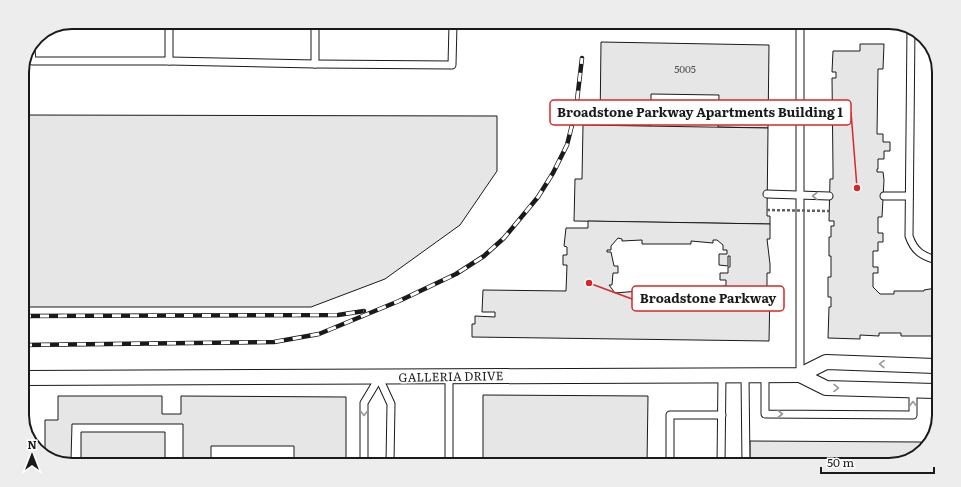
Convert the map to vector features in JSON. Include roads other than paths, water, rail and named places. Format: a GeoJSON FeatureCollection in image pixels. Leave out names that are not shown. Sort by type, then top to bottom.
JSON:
{"type":"FeatureCollection","features":[{"type":"Feature","properties":{"kind":"street","name":"GALLERIA DRIVE"},"geometry":{"type":"LineString","coordinates":[[29,378],[765,376],[800,375],[826,362],[932,366]]}},
{"type":"Feature","properties":{"kind":"street","name":"GALLERIA DRIVE"},"geometry":{"type":"LineString","coordinates":[[800,375],[826,388],[932,391]]}},
{"type":"Feature","properties":{"kind":"lane"},"geometry":{"type":"LineString","coordinates":[[169,29],[169,61]]}},
{"type":"Feature","properties":{"kind":"lane"},"geometry":{"type":"LineString","coordinates":[[315,29],[315,64]]}},
{"type":"Feature","properties":{"kind":"lane"},"geometry":{"type":"LineString","coordinates":[[32,56],[32,61],[169,61],[452,65],[453,29]]}},
{"type":"Feature","properties":{"kind":"lane"},"geometry":{"type":"LineString","coordinates":[[800,29],[800,375]]}},
{"type":"Feature","properties":{"kind":"lane"},"geometry":{"type":"LineString","coordinates":[[911,35],[909,236],[913,247],[918,253],[932,258]]}},
{"type":"Feature","properties":{"kind":"lane"},"geometry":{"type":"LineString","coordinates":[[767,194],[829,196]]}},
{"type":"Feature","properties":{"kind":"lane"},"geometry":{"type":"LineString","coordinates":[[884,196],[909,196]]}},
{"type":"Feature","properties":{"kind":"lane"},"geometry":{"type":"LineString","coordinates":[[721,458],[722,376]]}},
{"type":"Feature","properties":{"kind":"lane"},"geometry":{"type":"LineString","coordinates":[[745,376],[746,458]]}},
{"type":"Feature","properties":{"kind":"lane"},"geometry":{"type":"LineString","coordinates":[[765,376],[765,414],[913,415],[913,390]]}},
{"type":"Feature","properties":{"kind":"lane"},"geometry":{"type":"LineString","coordinates":[[449,377],[449,458]]}},
{"type":"Feature","properties":{"kind":"lane"},"geometry":{"type":"LineString","coordinates":[[364,458],[364,404],[379,378]]}},
{"type":"Feature","properties":{"kind":"lane"},"geometry":{"type":"LineString","coordinates":[[379,378],[391,404],[390,458]]}},
{"type":"Feature","properties":{"kind":"lane"},"geometry":{"type":"LineString","coordinates":[[670,458],[670,415],[722,415]]}},
{"type":"Feature","properties":{"kind":"railway"},"geometry":{"type":"LineString","coordinates":[[29,345],[274,342],[319,334],[399,301],[456,274],[484,256],[504,238],[538,197],[553,173],[567,145],[576,109],[582,58]]}},
{"type":"Feature","properties":{"kind":"railway"},"geometry":{"type":"LineString","coordinates":[[29,316],[338,315],[364,311]]}},
{"type":"Feature","properties":{"kind":"place","name":"Broadstone Parkway Apartments Building 1"},"geometry":{"type":"Point","coordinates":[857,188]}},
{"type":"Feature","properties":{"kind":"place","name":"Broadstone Parkway"},"geometry":{"type":"Point","coordinates":[589,283]}}]}
